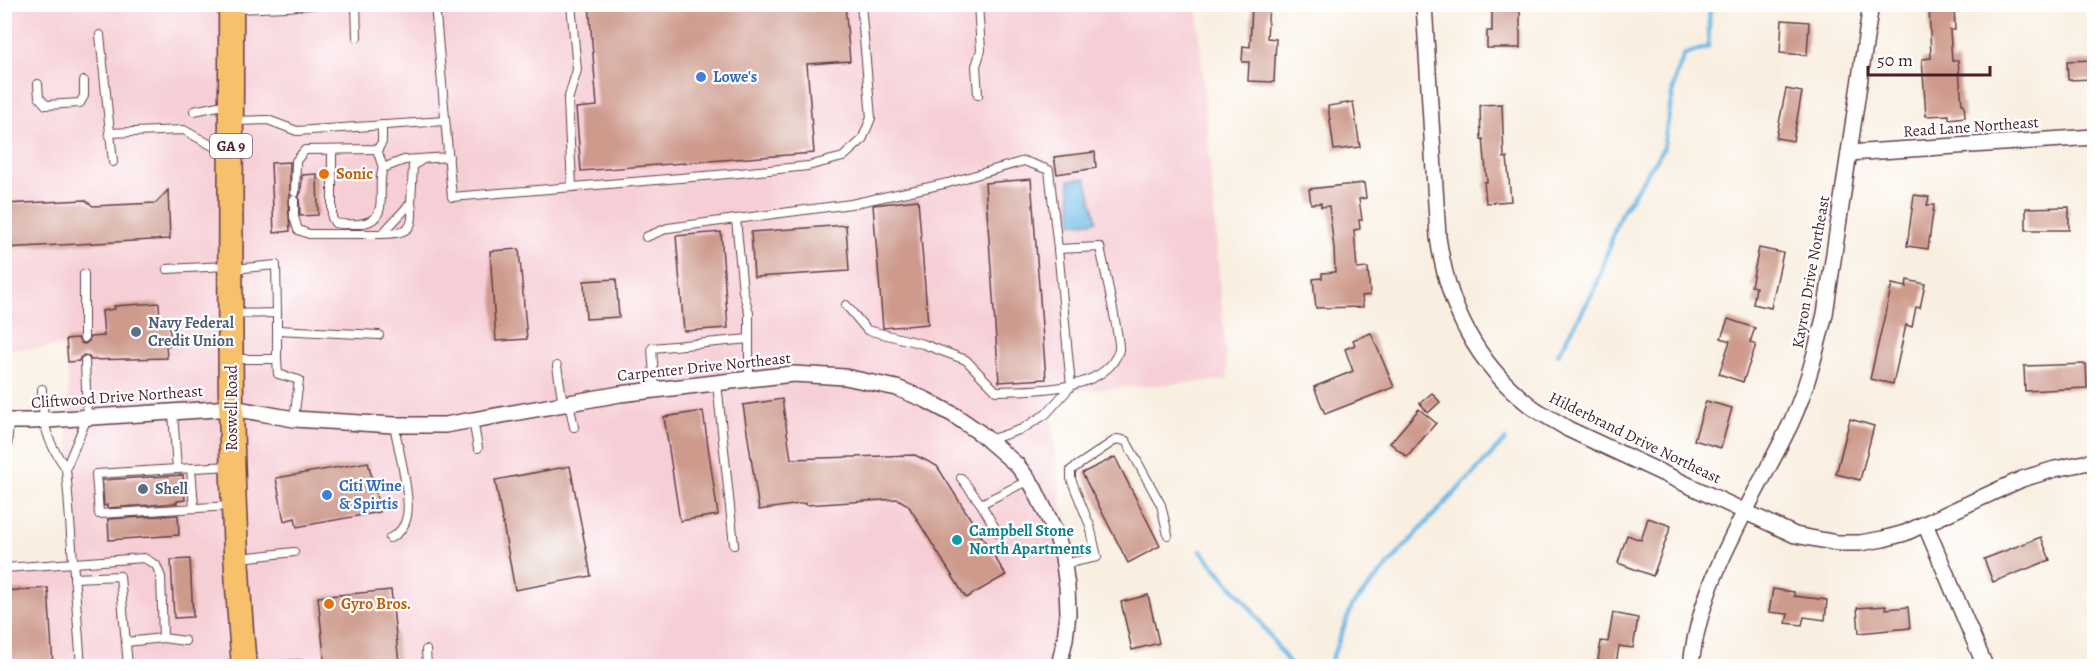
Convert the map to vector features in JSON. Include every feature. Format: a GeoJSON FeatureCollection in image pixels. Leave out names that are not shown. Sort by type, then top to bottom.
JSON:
{"type":"FeatureCollection","features":[{"type":"Feature","properties":{"kind":"main road","name":"Roswell Road"},"geometry":{"type":"LineString","coordinates":[[231,7],[232,465],[235,558],[244,666]]}},
{"type":"Feature","properties":{"kind":"street","name":"Hilderbrand Drive Northeast"},"geometry":{"type":"LineString","coordinates":[[1424,4],[1438,237],[1449,292],[1463,325],[1482,356],[1506,384],[1533,408],[1568,429],[1795,535],[1837,543],[1860,543],[1905,533],[2022,479],[2094,461]]}},
{"type":"Feature","properties":{"kind":"street","name":"Kayron Drive Northeast"},"geometry":{"type":"LineString","coordinates":[[1691,666],[1703,607],[1721,558],[1792,420],[1814,360],[1825,314],[1871,4]]}},
{"type":"Feature","properties":{"kind":"street","name":"Read Lane Northeast"},"geometry":{"type":"LineString","coordinates":[[1849,153],[2094,137]]}},
{"type":"Feature","properties":{"kind":"street","name":"Carpenter Drive Northeast"},"geometry":{"type":"LineString","coordinates":[[232,408],[294,418],[394,425],[444,425],[566,403],[793,374],[845,377],[897,388],[954,415],[989,440],[1017,465],[1029,480],[1056,533],[1064,564],[1068,613],[1059,666]]}},
{"type":"Feature","properties":{"kind":"street","name":"Cliftwood Drive Northeast"},"geometry":{"type":"LineString","coordinates":[[7,421],[43,421],[232,408]]}},
{"type":"Feature","properties":{"kind":"street"},"geometry":{"type":"LineString","coordinates":[[1924,524],[1985,666]]}},
{"type":"Feature","properties":{"kind":"lane"},"geometry":{"type":"LineString","coordinates":[[231,7],[320,4]]}},
{"type":"Feature","properties":{"kind":"lane"},"geometry":{"type":"LineString","coordinates":[[356,4],[357,37]]}},
{"type":"Feature","properties":{"kind":"lane"},"geometry":{"type":"LineString","coordinates":[[435,4],[452,197],[808,166],[843,157],[862,140],[871,118],[861,4]]}},
{"type":"Feature","properties":{"kind":"lane"},"geometry":{"type":"LineString","coordinates":[[571,4],[577,70],[568,100],[572,187]]}},
{"type":"Feature","properties":{"kind":"lane"},"geometry":{"type":"LineString","coordinates":[[978,4],[981,50],[976,66],[978,95]]}},
{"type":"Feature","properties":{"kind":"lane"},"geometry":{"type":"LineString","coordinates":[[100,35],[113,162]]}},
{"type":"Feature","properties":{"kind":"lane"},"geometry":{"type":"LineString","coordinates":[[38,84],[39,97],[46,105],[80,103],[84,96],[84,81]]}},
{"type":"Feature","properties":{"kind":"lane"},"geometry":{"type":"LineString","coordinates":[[194,111],[231,113],[268,120],[297,131],[445,121]]}},
{"type":"Feature","properties":{"kind":"lane"},"geometry":{"type":"LineString","coordinates":[[377,149],[382,142],[381,125]]}},
{"type":"Feature","properties":{"kind":"lane"},"geometry":{"type":"LineString","coordinates":[[109,133],[184,130],[231,156]]}},
{"type":"Feature","properties":{"kind":"lane"},"geometry":{"type":"LineString","coordinates":[[377,149],[305,150],[296,161],[294,217],[298,230],[309,234],[342,235],[398,234],[406,230],[413,220],[411,203],[413,166],[424,159]]}},
{"type":"Feature","properties":{"kind":"lane"},"geometry":{"type":"LineString","coordinates":[[332,150],[332,218],[335,223],[342,225],[369,223],[377,217],[381,205],[383,168],[377,149]]}},
{"type":"Feature","properties":{"kind":"lane"},"geometry":{"type":"LineString","coordinates":[[383,168],[404,160],[449,157]]}},
{"type":"Feature","properties":{"kind":"lane"},"geometry":{"type":"LineString","coordinates":[[646,237],[668,228],[851,204],[948,183],[1024,161],[1049,170],[1071,386],[1046,414],[1022,429],[989,440]]}},
{"type":"Feature","properties":{"kind":"lane"},"geometry":{"type":"LineString","coordinates":[[381,234],[411,203]]}},
{"type":"Feature","properties":{"kind":"lane"},"geometry":{"type":"LineString","coordinates":[[736,219],[742,291],[749,313],[749,379]]}},
{"type":"Feature","properties":{"kind":"lane"},"geometry":{"type":"LineString","coordinates":[[342,225],[342,235]]}},
{"type":"Feature","properties":{"kind":"lane"},"geometry":{"type":"LineString","coordinates":[[846,305],[867,330],[923,344],[966,360],[996,391],[1046,390],[1071,386],[1109,369],[1120,349],[1100,247],[1058,249]]}},
{"type":"Feature","properties":{"kind":"lane"},"geometry":{"type":"LineString","coordinates":[[167,269],[276,265],[278,374],[299,380],[294,418]]}},
{"type":"Feature","properties":{"kind":"lane"},"geometry":{"type":"LineString","coordinates":[[84,274],[84,338]]}},
{"type":"Feature","properties":{"kind":"lane"},"geometry":{"type":"LineString","coordinates":[[232,314],[277,313]]}},
{"type":"Feature","properties":{"kind":"lane"},"geometry":{"type":"LineString","coordinates":[[277,330],[379,335]]}},
{"type":"Feature","properties":{"kind":"lane"},"geometry":{"type":"LineString","coordinates":[[655,390],[652,348],[748,339]]}},
{"type":"Feature","properties":{"kind":"lane"},"geometry":{"type":"LineString","coordinates":[[232,359],[277,359]]}},
{"type":"Feature","properties":{"kind":"lane"},"geometry":{"type":"LineString","coordinates":[[81,666],[66,468],[87,418],[85,361]]}},
{"type":"Feature","properties":{"kind":"lane"},"geometry":{"type":"LineString","coordinates":[[557,366],[574,427]]}},
{"type":"Feature","properties":{"kind":"lane"},"geometry":{"type":"LineString","coordinates":[[717,383],[734,545]]}},
{"type":"Feature","properties":{"kind":"lane"},"geometry":{"type":"LineString","coordinates":[[42,389],[43,421],[53,450],[66,468]]}},
{"type":"Feature","properties":{"kind":"lane"},"geometry":{"type":"LineString","coordinates":[[173,412],[177,469]]}},
{"type":"Feature","properties":{"kind":"lane"},"geometry":{"type":"LineString","coordinates":[[473,420],[478,448]]}},
{"type":"Feature","properties":{"kind":"lane"},"geometry":{"type":"LineString","coordinates":[[4,487],[7,421]]}},
{"type":"Feature","properties":{"kind":"lane"},"geometry":{"type":"LineString","coordinates":[[390,538],[398,534],[406,518],[408,504],[394,425]]}},
{"type":"Feature","properties":{"kind":"lane"},"geometry":{"type":"LineString","coordinates":[[1064,564],[1097,557],[1090,526],[1071,480],[1071,470],[1117,439],[1126,441],[1161,505],[1168,535]]}},
{"type":"Feature","properties":{"kind":"lane"},"geometry":{"type":"LineString","coordinates":[[232,465],[138,474],[96,474],[99,514],[140,507],[233,506]]}},
{"type":"Feature","properties":{"kind":"lane"},"geometry":{"type":"LineString","coordinates":[[191,468],[194,507]]}},
{"type":"Feature","properties":{"kind":"lane"},"geometry":{"type":"LineString","coordinates":[[962,478],[998,533]]}},
{"type":"Feature","properties":{"kind":"lane"},"geometry":{"type":"LineString","coordinates":[[981,504],[1029,480]]}},
{"type":"Feature","properties":{"kind":"lane"},"geometry":{"type":"LineString","coordinates":[[235,558],[294,552]]}},
{"type":"Feature","properties":{"kind":"lane"},"geometry":{"type":"LineString","coordinates":[[4,568],[144,558],[156,565],[161,577],[163,638]]}},
{"type":"Feature","properties":{"kind":"lane"},"geometry":{"type":"LineString","coordinates":[[74,578],[120,576],[128,666]]}},
{"type":"Feature","properties":{"kind":"lane"},"geometry":{"type":"LineString","coordinates":[[126,642],[163,638],[185,641]]}},
{"type":"Feature","properties":{"kind":"lane"},"geometry":{"type":"LineString","coordinates":[[416,666],[427,666],[426,650]]}},
{"type":"Feature","properties":{"kind":"lane"},"geometry":{"type":"LineString","coordinates":[[260,666],[299,664],[301,666]]}},
{"type":"Feature","properties":{"kind":"shaded area"},"geometry":{"type":"Polygon","coordinates":[[[5,5],[1197,5],[1228,380],[1049,393],[1075,625],[1061,666],[5,666],[4,572],[72,569],[67,346],[5,350],[5,5]]]}},
{"type":"Feature","properties":{"kind":"water"},"geometry":{"type":"Polygon","coordinates":[[[1086,178],[1097,221],[1072,224],[1069,180],[1086,178]]]}},
{"type":"Feature","properties":{"kind":"building","name":"Lowe's"},"geometry":{"type":"Polygon","coordinates":[[[589,4],[845,4],[850,61],[807,64],[814,153],[581,171],[576,108],[597,106],[589,4]]]}},
{"type":"Feature","properties":{"kind":"building"},"geometry":{"type":"Polygon","coordinates":[[[1252,4],[1269,4],[1267,38],[1276,39],[1274,82],[1248,81],[1249,62],[1242,62],[1243,46],[1250,47],[1252,4]]]}},
{"type":"Feature","properties":{"kind":"building"},"geometry":{"type":"Polygon","coordinates":[[[1929,4],[1954,4],[1955,30],[1950,30],[1952,61],[1958,60],[1965,117],[1949,119],[1949,115],[1926,116],[1922,59],[1931,58],[1929,4]]]}},
{"type":"Feature","properties":{"kind":"building"},"geometry":{"type":"Polygon","coordinates":[[[1492,9],[1520,9],[1520,48],[1487,48],[1487,31],[1492,31],[1492,9]]]}},
{"type":"Feature","properties":{"kind":"building"},"geometry":{"type":"Polygon","coordinates":[[[1782,20],[1809,22],[1807,55],[1780,53],[1782,20]]]}},
{"type":"Feature","properties":{"kind":"building"},"geometry":{"type":"Polygon","coordinates":[[[2094,60],[2094,79],[2068,80],[2067,61],[2094,60]]]}},
{"type":"Feature","properties":{"kind":"building"},"geometry":{"type":"Polygon","coordinates":[[[1786,89],[1802,92],[1793,141],[1776,138],[1786,89]]]}},
{"type":"Feature","properties":{"kind":"building"},"geometry":{"type":"Polygon","coordinates":[[[1353,102],[1360,147],[1334,150],[1328,106],[1353,102]]]}},
{"type":"Feature","properties":{"kind":"building"},"geometry":{"type":"Polygon","coordinates":[[[1502,104],[1504,158],[1507,157],[1511,201],[1486,203],[1484,182],[1487,182],[1483,139],[1481,139],[1480,105],[1502,104]]]}},
{"type":"Feature","properties":{"kind":"building"},"geometry":{"type":"Polygon","coordinates":[[[1095,152],[1096,168],[1057,174],[1054,157],[1095,152]]]}},
{"type":"Feature","properties":{"kind":"building"},"geometry":{"type":"Polygon","coordinates":[[[290,162],[288,200],[290,231],[274,233],[271,163],[290,162]]]}},
{"type":"Feature","properties":{"kind":"building"},"geometry":{"type":"Polygon","coordinates":[[[317,174],[318,215],[300,216],[299,196],[302,175],[317,174]]]}},
{"type":"Feature","properties":{"kind":"building"},"geometry":{"type":"Polygon","coordinates":[[[1031,179],[1046,379],[999,382],[985,183],[1031,179]]]}},
{"type":"Feature","properties":{"kind":"building"},"geometry":{"type":"Polygon","coordinates":[[[1364,183],[1366,198],[1359,199],[1362,220],[1359,220],[1360,229],[1354,230],[1357,269],[1368,268],[1370,295],[1362,296],[1363,307],[1316,308],[1313,279],[1322,278],[1322,273],[1335,272],[1334,248],[1329,206],[1321,207],[1321,203],[1311,204],[1309,189],[1364,183]]]}},
{"type":"Feature","properties":{"kind":"building"},"geometry":{"type":"Polygon","coordinates":[[[168,190],[170,239],[4,248],[4,204],[85,200],[93,206],[156,203],[168,190]]]}},
{"type":"Feature","properties":{"kind":"building"},"geometry":{"type":"Polygon","coordinates":[[[1914,195],[1929,197],[1927,205],[1934,205],[1928,249],[1907,246],[1914,195]]]}},
{"type":"Feature","properties":{"kind":"building"},"geometry":{"type":"Polygon","coordinates":[[[918,200],[928,324],[883,328],[873,205],[918,200]]]}},
{"type":"Feature","properties":{"kind":"building"},"geometry":{"type":"Polygon","coordinates":[[[2069,207],[2069,230],[2026,230],[2026,208],[2069,207]]]}},
{"type":"Feature","properties":{"kind":"building"},"geometry":{"type":"Polygon","coordinates":[[[846,225],[849,271],[754,277],[751,232],[846,225]]]}},
{"type":"Feature","properties":{"kind":"building"},"geometry":{"type":"Polygon","coordinates":[[[721,232],[728,328],[684,331],[676,236],[721,232]]]}},
{"type":"Feature","properties":{"kind":"building"},"geometry":{"type":"Polygon","coordinates":[[[1759,248],[1783,253],[1771,308],[1753,304],[1756,287],[1751,286],[1759,248]]]}},
{"type":"Feature","properties":{"kind":"building"},"geometry":{"type":"Polygon","coordinates":[[[519,249],[527,339],[496,341],[490,251],[519,249]]]}},
{"type":"Feature","properties":{"kind":"building"},"geometry":{"type":"Polygon","coordinates":[[[616,279],[619,317],[586,319],[584,281],[616,279]]]}},
{"type":"Feature","properties":{"kind":"building"},"geometry":{"type":"Polygon","coordinates":[[[1907,280],[1925,284],[1920,308],[1916,307],[1912,327],[1906,325],[1893,384],[1870,379],[1892,284],[1906,287],[1907,280]]]}},
{"type":"Feature","properties":{"kind":"building","name":"Navy Federal Credit Union"},"geometry":{"type":"Polygon","coordinates":[[[159,303],[160,320],[169,319],[171,345],[166,346],[167,358],[91,360],[84,355],[79,361],[68,362],[66,339],[78,338],[81,343],[85,344],[90,337],[104,336],[102,311],[115,309],[114,306],[159,303]]]}},
{"type":"Feature","properties":{"kind":"building"},"geometry":{"type":"Polygon","coordinates":[[[1728,319],[1755,328],[1750,342],[1756,345],[1743,382],[1719,374],[1730,341],[1721,338],[1728,319]]]}},
{"type":"Feature","properties":{"kind":"building"},"geometry":{"type":"Polygon","coordinates":[[[1371,333],[1394,387],[1325,414],[1314,387],[1353,371],[1345,349],[1355,345],[1353,340],[1371,333]]]}},
{"type":"Feature","properties":{"kind":"building"},"geometry":{"type":"Polygon","coordinates":[[[2086,364],[2087,388],[2025,391],[2024,366],[2086,364]]]}},
{"type":"Feature","properties":{"kind":"building"},"geometry":{"type":"Polygon","coordinates":[[[1432,393],[1440,402],[1428,413],[1420,403],[1432,393]]]}},
{"type":"Feature","properties":{"kind":"building","name":"Campbell Stone North Apartments"},"geometry":{"type":"Polygon","coordinates":[[[782,399],[791,459],[915,455],[937,466],[1006,575],[966,598],[908,505],[898,499],[806,505],[806,503],[759,510],[743,405],[782,399]]]}},
{"type":"Feature","properties":{"kind":"building"},"geometry":{"type":"Polygon","coordinates":[[[1706,401],[1732,408],[1721,448],[1694,440],[1706,401]]]}},
{"type":"Feature","properties":{"kind":"building"},"geometry":{"type":"Polygon","coordinates":[[[1419,409],[1436,423],[1407,457],[1390,443],[1419,409]]]}},
{"type":"Feature","properties":{"kind":"building"},"geometry":{"type":"Polygon","coordinates":[[[703,411],[718,515],[680,521],[664,417],[703,411]]]}},
{"type":"Feature","properties":{"kind":"building"},"geometry":{"type":"Polygon","coordinates":[[[1850,419],[1874,426],[1860,480],[1836,474],[1850,419]]]}},
{"type":"Feature","properties":{"kind":"building"},"geometry":{"type":"Polygon","coordinates":[[[1115,457],[1160,546],[1128,563],[1082,473],[1115,457]]]}},
{"type":"Feature","properties":{"kind":"building","name":"Citi Wine & Spirtis"},"geometry":{"type":"Polygon","coordinates":[[[368,462],[380,512],[297,527],[295,518],[284,521],[276,478],[368,462]]]}},
{"type":"Feature","properties":{"kind":"building"},"geometry":{"type":"Polygon","coordinates":[[[570,466],[591,576],[515,590],[495,480],[570,466]]]}},
{"type":"Feature","properties":{"kind":"building","name":"Shell"},"geometry":{"type":"Polygon","coordinates":[[[183,475],[185,500],[177,501],[177,503],[107,508],[107,505],[104,506],[102,480],[183,475]]]}},
{"type":"Feature","properties":{"kind":"building"},"geometry":{"type":"Polygon","coordinates":[[[178,515],[179,535],[109,540],[108,519],[178,515]]]}},
{"type":"Feature","properties":{"kind":"building"},"geometry":{"type":"Polygon","coordinates":[[[1648,518],[1671,526],[1653,576],[1618,563],[1627,535],[1641,540],[1648,518]]]}},
{"type":"Feature","properties":{"kind":"building"},"geometry":{"type":"Polygon","coordinates":[[[2041,537],[2050,560],[1993,582],[1984,559],[2041,537]]]}},
{"type":"Feature","properties":{"kind":"building"},"geometry":{"type":"Polygon","coordinates":[[[190,559],[193,617],[174,618],[171,560],[190,559]]]}},
{"type":"Feature","properties":{"kind":"building"},"geometry":{"type":"Polygon","coordinates":[[[48,588],[53,666],[4,666],[4,591],[48,588]]]}},
{"type":"Feature","properties":{"kind":"building"},"geometry":{"type":"Polygon","coordinates":[[[1773,589],[1794,592],[1794,596],[1827,600],[1825,620],[1804,617],[1802,625],[1786,623],[1788,614],[1769,612],[1773,589]]]}},
{"type":"Feature","properties":{"kind":"building"},"geometry":{"type":"Polygon","coordinates":[[[391,590],[399,663],[325,666],[318,597],[391,590]]]}},
{"type":"Feature","properties":{"kind":"building"},"geometry":{"type":"Polygon","coordinates":[[[1148,595],[1159,643],[1132,650],[1121,602],[1148,595]]]}},
{"type":"Feature","properties":{"kind":"building"},"geometry":{"type":"Polygon","coordinates":[[[1886,606],[1886,609],[1908,607],[1910,628],[1859,633],[1857,608],[1886,606]]]}},
{"type":"Feature","properties":{"kind":"building"},"geometry":{"type":"Polygon","coordinates":[[[1613,613],[1638,618],[1633,648],[1619,646],[1616,664],[1598,660],[1601,641],[1608,642],[1613,613]]]}},
{"type":"Feature","properties":{"kind":"waterway"},"geometry":{"type":"LineString","coordinates":[[1558,354],[1595,289],[1620,215],[1663,149],[1675,79],[1684,55],[1708,47],[1710,4]]}},
{"type":"Feature","properties":{"kind":"waterway"},"geometry":{"type":"LineString","coordinates":[[1329,666],[1352,606],[1423,526],[1505,440]]}},
{"type":"Feature","properties":{"kind":"waterway"},"geometry":{"type":"LineString","coordinates":[[1201,551],[1249,606],[1291,666]]}},
{"type":"Feature","properties":{"kind":"place","name":"Lowe's"},"geometry":{"type":"Point","coordinates":[701,77]}},
{"type":"Feature","properties":{"kind":"place","name":"Sonic"},"geometry":{"type":"Point","coordinates":[324,174]}},
{"type":"Feature","properties":{"kind":"place","name":"Navy Federal Credit Union"},"geometry":{"type":"Point","coordinates":[136,332]}},
{"type":"Feature","properties":{"kind":"place","name":"Shell"},"geometry":{"type":"Point","coordinates":[143,489]}},
{"type":"Feature","properties":{"kind":"place","name":"Citi Wine & Spirtis"},"geometry":{"type":"Point","coordinates":[327,495]}},
{"type":"Feature","properties":{"kind":"place","name":"Campbell Stone North Apartments"},"geometry":{"type":"Point","coordinates":[957,540]}},
{"type":"Feature","properties":{"kind":"place","name":"Gyro Bros."},"geometry":{"type":"Point","coordinates":[329,604]}}]}
